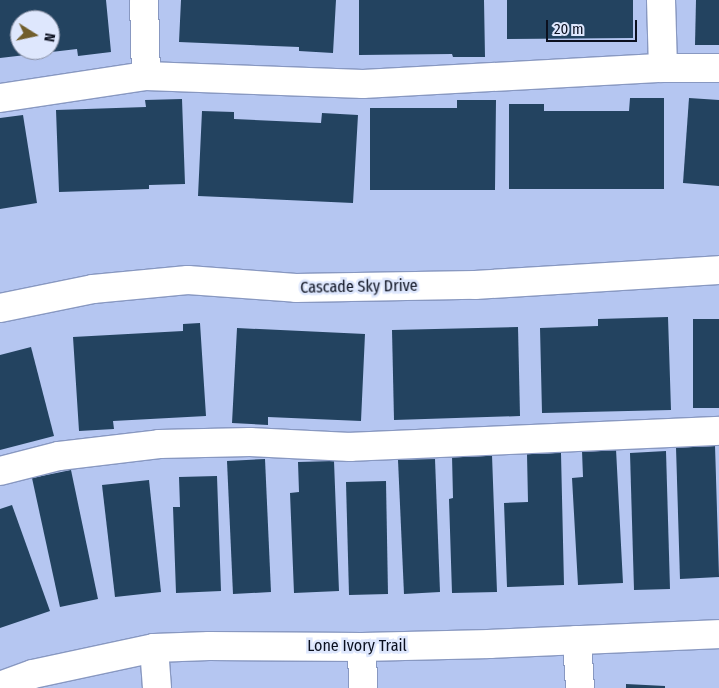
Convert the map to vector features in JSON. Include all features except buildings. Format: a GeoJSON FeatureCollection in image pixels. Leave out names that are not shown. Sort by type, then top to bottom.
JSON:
{"type":"FeatureCollection","features":[{"type":"Feature","properties":{"kind":"street"},"geometry":{"type":"LineString","coordinates":[[144,0],[146,76]]}},
{"type":"Feature","properties":{"kind":"street"},"geometry":{"type":"LineString","coordinates":[[661,0],[663,68]]}},
{"type":"Feature","properties":{"kind":"street"},"geometry":{"type":"LineString","coordinates":[[0,98],[146,76],[363,84],[663,68],[719,68]]}},
{"type":"Feature","properties":{"kind":"street","name":"Cascade Sky Drive"},"geometry":{"type":"LineString","coordinates":[[0,308],[93,289],[188,280],[296,288],[476,286],[719,270]]}},
{"type":"Feature","properties":{"kind":"street"},"geometry":{"type":"LineString","coordinates":[[0,472],[59,456],[158,444],[250,442],[350,447],[719,432]]}},
{"type":"Feature","properties":{"kind":"street","name":"Lone Ivory Trail"},"geometry":{"type":"LineString","coordinates":[[0,686],[33,674],[154,648],[209,646],[362,647],[719,634]]}},
{"type":"Feature","properties":{"kind":"street"},"geometry":{"type":"LineString","coordinates":[[577,640],[580,688]]}},
{"type":"Feature","properties":{"kind":"street"},"geometry":{"type":"LineString","coordinates":[[362,647],[363,688]]}},
{"type":"Feature","properties":{"kind":"street"},"geometry":{"type":"LineString","coordinates":[[154,648],[157,688]]}}]}
